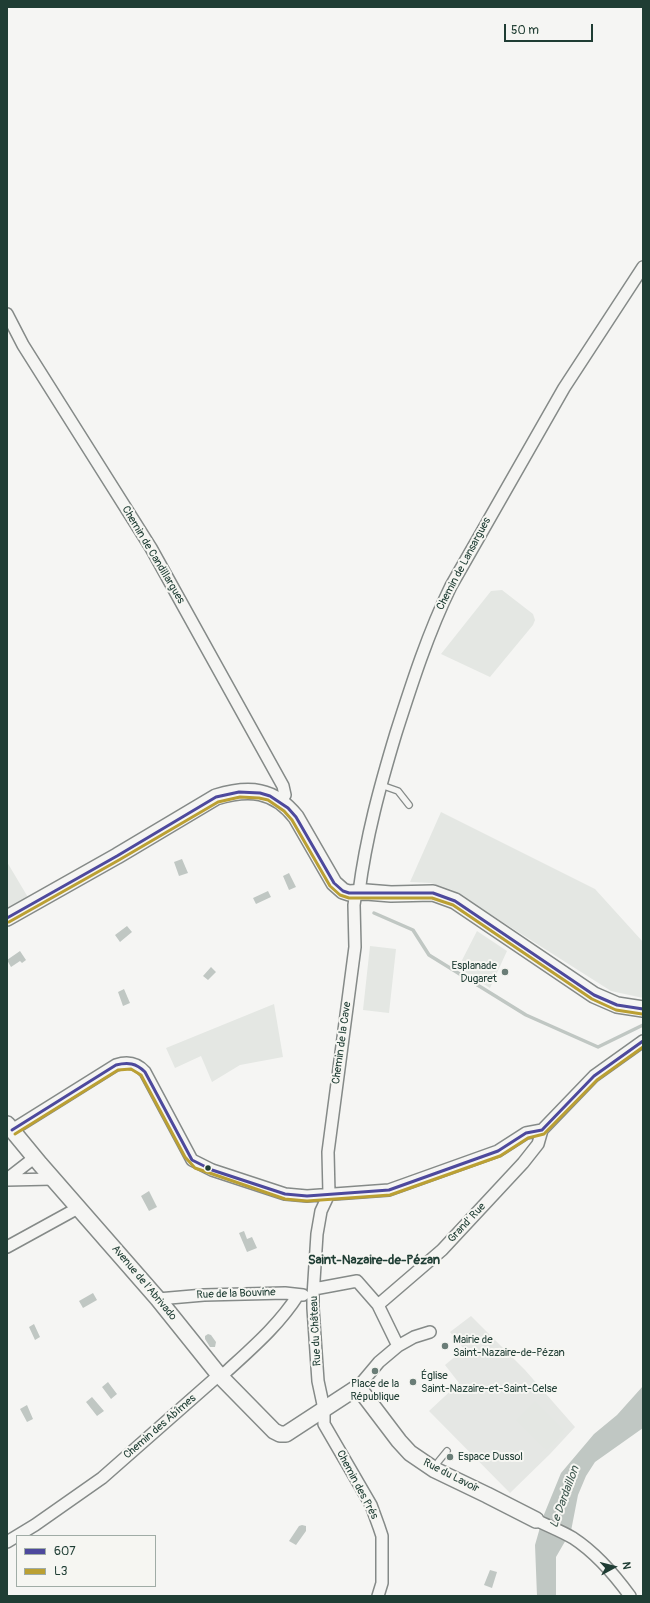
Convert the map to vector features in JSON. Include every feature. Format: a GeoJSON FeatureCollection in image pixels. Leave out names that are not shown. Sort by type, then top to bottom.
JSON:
{"type":"FeatureCollection","features":[{"type":"Feature","properties":{"kind":"street","name":"Chemin de Lansargues"},"geometry":{"type":"LineString","coordinates":[[358,892],[369,832],[380,785],[413,681],[439,610],[552,407],[643,267]]}},
{"type":"Feature","properties":{"kind":"street","name":"Chemin de Candillargues"},"geometry":{"type":"LineString","coordinates":[[7,314],[23,345],[159,562],[283,786],[285,795],[280,801]]}},
{"type":"Feature","properties":{"kind":"street"},"geometry":{"type":"LineString","coordinates":[[7,918],[117,856],[216,797],[243,791],[256,792],[280,801],[296,818],[334,883],[343,891],[391,894],[433,893],[444,896],[454,901],[594,995],[617,1005],[643,1009]]}},
{"type":"Feature","properties":{"kind":"street","name":"Chemin de la Cave"},"geometry":{"type":"LineString","coordinates":[[329,1194],[328,1152],[355,947],[354,905],[358,892]]}},
{"type":"Feature","properties":{"kind":"street"},"geometry":{"type":"LineString","coordinates":[[10,1127],[116,1065],[132,1063],[140,1066],[145,1072],[192,1160],[197,1164],[285,1194],[307,1196],[389,1190],[498,1152],[526,1133],[542,1130],[594,1076],[643,1041]]}},
{"type":"Feature","properties":{"kind":"street","name":"Avenue de l'Abrivado"},"geometry":{"type":"LineString","coordinates":[[10,1127],[34,1158],[158,1299],[219,1375],[274,1431],[280,1434],[286,1434],[323,1411]]}},
{"type":"Feature","properties":{"kind":"street","name":"Grand' Rue"},"geometry":{"type":"LineString","coordinates":[[378,1305],[442,1250],[478,1212],[523,1163],[538,1144],[542,1130]]}},
{"type":"Feature","properties":{"kind":"street"},"geometry":{"type":"LineString","coordinates":[[7,1180],[34,1158]]}},
{"type":"Feature","properties":{"kind":"street"},"geometry":{"type":"LineString","coordinates":[[7,1180],[53,1179]]}},
{"type":"Feature","properties":{"kind":"street","name":"Rue du Château"},"geometry":{"type":"LineString","coordinates":[[323,1411],[319,1391],[313,1308],[321,1211],[329,1194]]}},
{"type":"Feature","properties":{"kind":"street"},"geometry":{"type":"LineString","coordinates":[[7,1247],[78,1208]]}},
{"type":"Feature","properties":{"kind":"street","name":"Rue de la Bouvine"},"geometry":{"type":"LineString","coordinates":[[158,1299],[204,1295],[278,1293],[298,1295],[314,1293],[357,1280],[378,1305]]}},
{"type":"Feature","properties":{"kind":"street","name":"Chemin des Abîmes"},"geometry":{"type":"LineString","coordinates":[[19,1535],[102,1478],[219,1375],[226,1372],[270,1330],[291,1306],[298,1295]]}},
{"type":"Feature","properties":{"kind":"street"},"geometry":{"type":"LineString","coordinates":[[378,1305],[398,1346]]}},
{"type":"Feature","properties":{"kind":"street"},"geometry":{"type":"LineString","coordinates":[[323,1411],[362,1392],[379,1362],[398,1346],[430,1332]]}},
{"type":"Feature","properties":{"kind":"street","name":"Rue du Lavoir"},"geometry":{"type":"LineString","coordinates":[[362,1392],[399,1441],[410,1453],[435,1470],[536,1520]]}},
{"type":"Feature","properties":{"kind":"street","name":"Chemin des Prés"},"geometry":{"type":"LineString","coordinates":[[323,1411],[371,1505],[382,1536],[382,1583],[378,1596]]}},
{"type":"Feature","properties":{"kind":"street"},"geometry":{"type":"LineString","coordinates":[[536,1520],[572,1538],[588,1549],[602,1562],[630,1596]]}},
{"type":"Feature","properties":{"kind":"street","name":"Chemin des Abîmes"},"geometry":{"type":"LineString","coordinates":[[7,1542],[16,1537]]}},
{"type":"Feature","properties":{"kind":"lane"},"geometry":{"type":"LineString","coordinates":[[380,785],[398,791],[409,805]]}},
{"type":"Feature","properties":{"kind":"lane"},"geometry":{"type":"LineString","coordinates":[[435,1470],[438,1462],[447,1451]]}},
{"type":"Feature","properties":{"kind":"shaded area"},"geometry":{"type":"Polygon","coordinates":[[[502,590],[533,614],[535,620],[533,625],[490,677],[441,654],[491,591],[502,590]]]}},
{"type":"Feature","properties":{"kind":"shaded area"},"geometry":{"type":"Polygon","coordinates":[[[441,812],[595,889],[643,942],[643,998],[611,991],[452,890],[431,883],[410,882],[441,812]]]}},
{"type":"Feature","properties":{"kind":"shaded area"},"geometry":{"type":"Polygon","coordinates":[[[7,862],[29,899],[7,911],[7,862]]]}},
{"type":"Feature","properties":{"kind":"shaded area"},"geometry":{"type":"Polygon","coordinates":[[[477,931],[507,951],[490,988],[458,968],[477,931]]]}},
{"type":"Feature","properties":{"kind":"shaded area"},"geometry":{"type":"Polygon","coordinates":[[[370,946],[396,949],[389,1013],[363,1010],[370,946]]]}},
{"type":"Feature","properties":{"kind":"shaded area"},"geometry":{"type":"Polygon","coordinates":[[[274,1004],[283,1057],[240,1065],[212,1082],[201,1056],[175,1068],[166,1048],[274,1004]]]}},
{"type":"Feature","properties":{"kind":"shaded area"},"geometry":{"type":"Polygon","coordinates":[[[471,1316],[525,1370],[575,1427],[510,1493],[429,1411],[459,1383],[445,1365],[464,1349],[450,1332],[471,1316]]]}},
{"type":"Feature","properties":{"kind":"shaded area"},"geometry":{"type":"Polygon","coordinates":[[[535,1401],[565,1431],[547,1450],[516,1420],[535,1401]]]}},
{"type":"Feature","properties":{"kind":"water"},"geometry":{"type":"Polygon","coordinates":[[[182,859],[188,873],[179,876],[174,862],[182,859]]]}},
{"type":"Feature","properties":{"kind":"water"},"geometry":{"type":"Polygon","coordinates":[[[289,873],[296,887],[289,890],[283,876],[289,873]]]}},
{"type":"Feature","properties":{"kind":"water"},"geometry":{"type":"Polygon","coordinates":[[[268,891],[271,897],[256,904],[253,898],[268,891]]]}},
{"type":"Feature","properties":{"kind":"water"},"geometry":{"type":"Polygon","coordinates":[[[127,926],[132,932],[120,942],[115,935],[127,926]]]}},
{"type":"Feature","properties":{"kind":"water"},"geometry":{"type":"Polygon","coordinates":[[[20,951],[26,960],[22,963],[20,961],[11,967],[7,960],[20,951]]]}},
{"type":"Feature","properties":{"kind":"water"},"geometry":{"type":"Polygon","coordinates":[[[211,967],[216,972],[208,980],[203,976],[211,967]]]}},
{"type":"Feature","properties":{"kind":"water"},"geometry":{"type":"Polygon","coordinates":[[[124,989],[130,1003],[123,1006],[118,992],[124,989]]]}},
{"type":"Feature","properties":{"kind":"water"},"geometry":{"type":"Polygon","coordinates":[[[149,1191],[157,1207],[149,1211],[141,1196],[149,1191]]]}},
{"type":"Feature","properties":{"kind":"water"},"geometry":{"type":"Polygon","coordinates":[[[244,1231],[247,1239],[252,1237],[257,1248],[247,1252],[239,1233],[244,1231]]]}},
{"type":"Feature","properties":{"kind":"water"},"geometry":{"type":"Polygon","coordinates":[[[93,1293],[97,1300],[83,1308],[79,1301],[93,1293]]]}},
{"type":"Feature","properties":{"kind":"water"},"geometry":{"type":"Polygon","coordinates":[[[34,1324],[40,1337],[35,1340],[29,1327],[34,1324]]]}},
{"type":"Feature","properties":{"kind":"water"},"geometry":{"type":"Polygon","coordinates":[[[208,1334],[211,1335],[216,1342],[215,1347],[210,1347],[205,1339],[205,1336],[208,1334]]]}},
{"type":"Feature","properties":{"kind":"water"},"geometry":{"type":"Polygon","coordinates":[[[108,1382],[117,1394],[111,1399],[102,1387],[108,1382]]]}},
{"type":"Feature","properties":{"kind":"water","name":"Le Dardaillon"},"geometry":{"type":"Polygon","coordinates":[[[643,1386],[643,1428],[595,1462],[586,1476],[578,1495],[571,1531],[556,1557],[556,1596],[537,1596],[535,1545],[543,1517],[561,1473],[594,1434],[617,1415],[643,1386]]]}},
{"type":"Feature","properties":{"kind":"water"},"geometry":{"type":"Polygon","coordinates":[[[92,1397],[104,1411],[97,1416],[86,1402],[92,1397]]]}},
{"type":"Feature","properties":{"kind":"water"},"geometry":{"type":"Polygon","coordinates":[[[27,1405],[33,1419],[27,1422],[20,1409],[27,1405]]]}},
{"type":"Feature","properties":{"kind":"water"},"geometry":{"type":"Polygon","coordinates":[[[299,1526],[306,1526],[306,1531],[296,1545],[289,1541],[299,1526]]]}},
{"type":"Feature","properties":{"kind":"water"},"geometry":{"type":"Polygon","coordinates":[[[490,1570],[497,1572],[492,1588],[484,1585],[490,1570]]]}},
{"type":"Feature","properties":{"kind":"waterway"},"geometry":{"type":"LineString","coordinates":[[374,913],[413,930],[429,955],[526,1015],[598,1047],[643,1025]]}},
{"type":"Feature","properties":{"kind":"transit line","name":"607"},"geometry":{"type":"LineString","coordinates":[[7,918],[117,856],[216,797],[239,792],[260,793],[270,796],[288,808],[296,817],[334,883],[343,891],[349,893],[433,893],[455,901],[594,995],[617,1005],[643,1009]]}},
{"type":"Feature","properties":{"kind":"transit line","name":"L3"},"geometry":{"type":"LineString","coordinates":[[9,922],[218,802],[240,797],[259,798],[268,800],[284,811],[292,820],[330,886],[340,895],[349,898],[432,898],[453,905],[592,999],[616,1010],[642,1014]]}},
{"type":"Feature","properties":{"kind":"transit line","name":"607"},"geometry":{"type":"LineString","coordinates":[[542,1130],[594,1076],[643,1041]]}},
{"type":"Feature","properties":{"kind":"transit line","name":"L3"},"geometry":{"type":"LineString","coordinates":[[15,1134],[118,1070],[131,1069],[141,1075],[185,1157],[195,1168],[285,1199],[307,1201],[390,1195],[500,1156],[528,1138],[544,1134],[597,1080],[643,1047]]}},
{"type":"Feature","properties":{"kind":"transit line","name":"607"},"geometry":{"type":"LineString","coordinates":[[12,1130],[116,1065],[124,1064],[135,1065],[145,1072],[192,1160],[212,1170],[285,1194],[307,1196],[389,1190],[498,1151],[526,1133],[542,1130]]}},
{"type":"Feature","properties":{"kind":"place","name":"Esplanade Dugaret"},"geometry":{"type":"Point","coordinates":[505,972]}},
{"type":"Feature","properties":{"kind":"place","name":"Mairie de Saint-Nazaire-de-Pézan"},"geometry":{"type":"Point","coordinates":[445,1346]}},
{"type":"Feature","properties":{"kind":"place","name":"Place de la République"},"geometry":{"type":"Point","coordinates":[375,1371]}},
{"type":"Feature","properties":{"kind":"place","name":"Église Saint-Nazaire-et-Saint-Celse"},"geometry":{"type":"Point","coordinates":[413,1382]}},
{"type":"Feature","properties":{"kind":"place","name":"Espace Dussol"},"geometry":{"type":"Point","coordinates":[450,1457]}},
{"type":"Feature","properties":{"kind":"district","name":"Saint-Nazaire-de-Pézan"},"geometry":{"type":"Point","coordinates":[374,1261]}}]}
